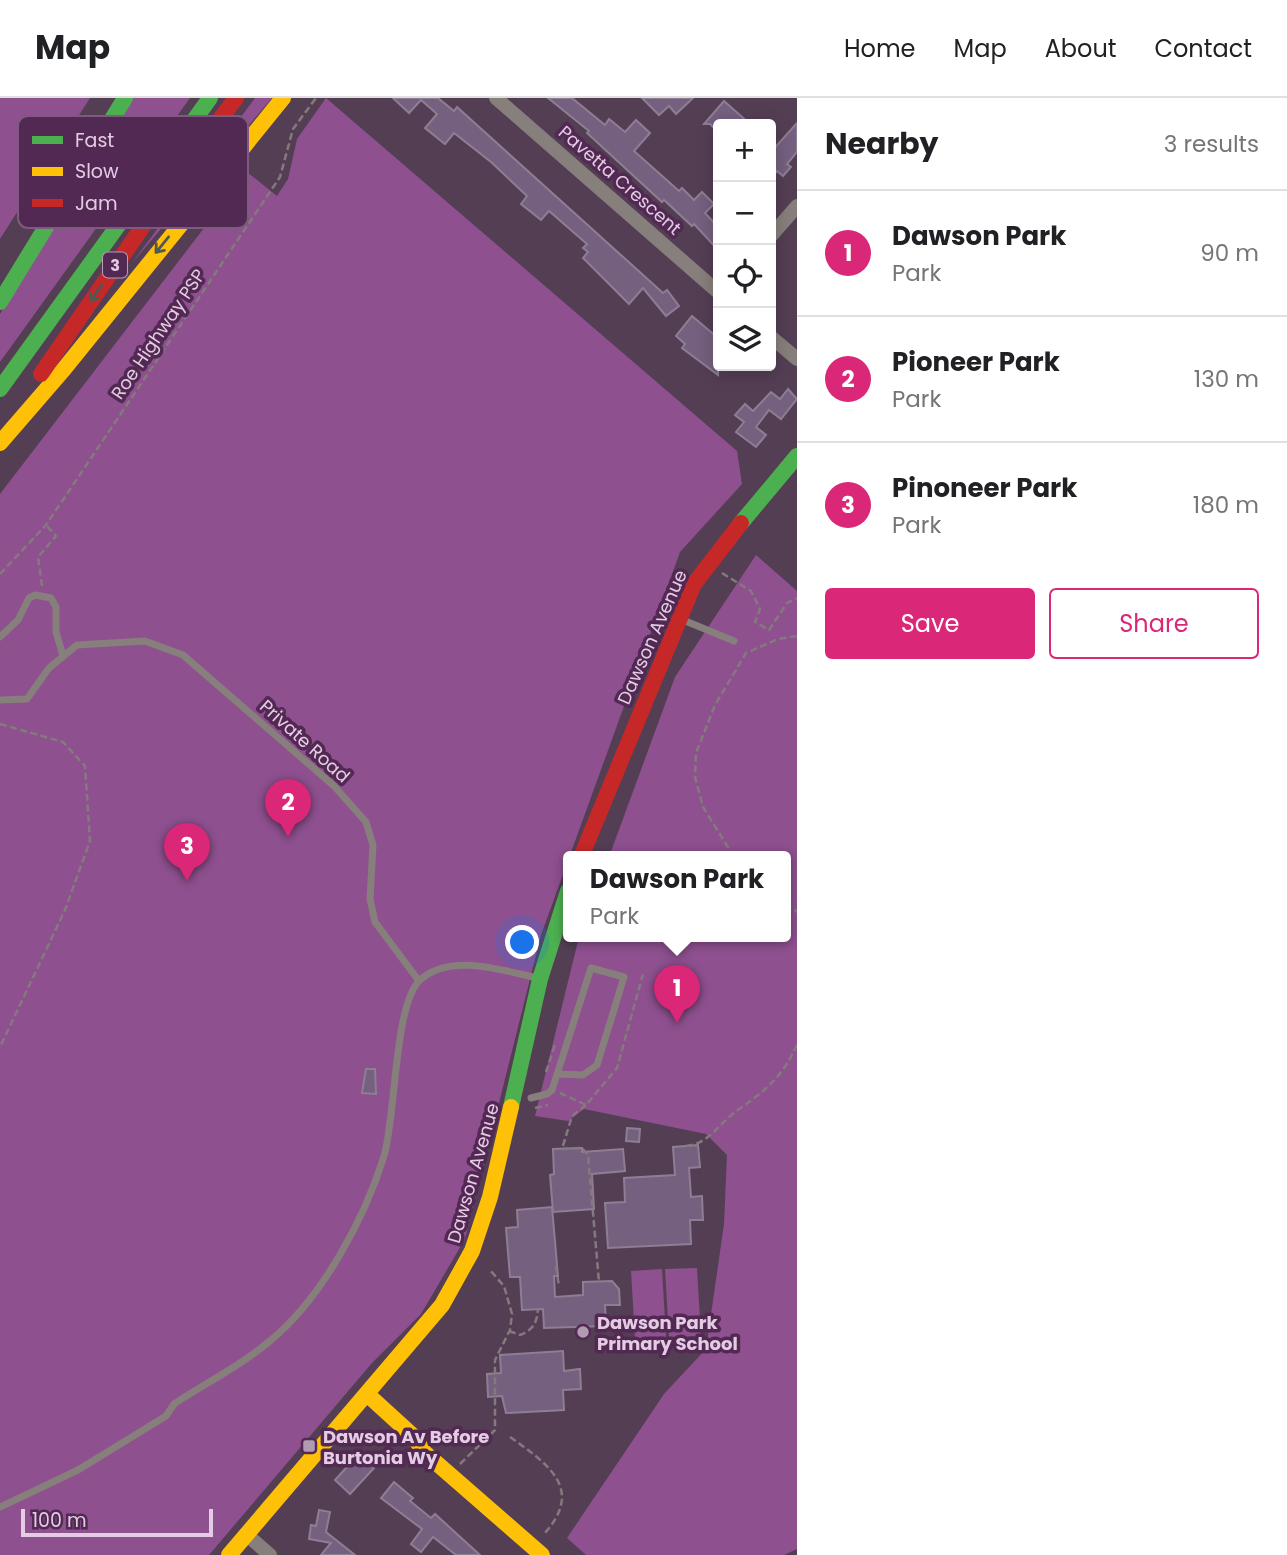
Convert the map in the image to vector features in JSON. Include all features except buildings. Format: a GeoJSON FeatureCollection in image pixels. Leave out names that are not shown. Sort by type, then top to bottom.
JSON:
{"type":"FeatureCollection","features":[{"type":"Feature","properties":{"kind":"main road"},"geometry":{"type":"LineString","coordinates":[[114,116],[125,98]]}},
{"type":"Feature","properties":{"kind":"main road","name":"3"},"geometry":{"type":"LineString","coordinates":[[196,116],[209,98]]}},
{"type":"Feature","properties":{"kind":"main road","name":"3"},"geometry":{"type":"LineString","coordinates":[[223,116],[236,98]]}},
{"type":"Feature","properties":{"kind":"main road"},"geometry":{"type":"LineString","coordinates":[[248,141],[283,98]]}},
{"type":"Feature","properties":{"kind":"main road"},"geometry":{"type":"LineString","coordinates":[[0,302],[45,228]]}},
{"type":"Feature","properties":{"kind":"main road","name":"3"},"geometry":{"type":"LineString","coordinates":[[0,389],[116,228]]}},
{"type":"Feature","properties":{"kind":"main road","name":"3"},"geometry":{"type":"LineString","coordinates":[[0,436],[142,228]]}},
{"type":"Feature","properties":{"kind":"main road"},"geometry":{"type":"LineString","coordinates":[[0,443],[64,369],[178,228]]}},
{"type":"Feature","properties":{"kind":"main road","name":"Dawson Avenue"},"geometry":{"type":"LineString","coordinates":[[583,851],[694,584],[720,548],[797,456]]}},
{"type":"Feature","properties":{"kind":"main road","name":"Dawson Avenue"},"geometry":{"type":"LineString","coordinates":[[229,1555],[363,1401],[442,1305],[472,1251],[490,1196],[540,979],[563,909]]}},
{"type":"Feature","properties":{"kind":"main road"},"geometry":{"type":"LineString","coordinates":[[363,1401],[413,1436],[425,1453],[541,1547]]}},
{"type":"Feature","properties":{"kind":"street","name":"Pavetta Crescent"},"geometry":{"type":"LineString","coordinates":[[496,98],[713,288]]}},
{"type":"Feature","properties":{"kind":"street"},"geometry":{"type":"LineString","coordinates":[[776,230],[797,206]]}},
{"type":"Feature","properties":{"kind":"street"},"geometry":{"type":"LineString","coordinates":[[776,341],[797,359]]}},
{"type":"Feature","properties":{"kind":"street"},"geometry":{"type":"LineString","coordinates":[[247,1535],[270,1555]]}},
{"type":"Feature","properties":{"kind":"lane"},"geometry":{"type":"LineString","coordinates":[[0,637],[18,620],[29,598],[42,595],[51,598],[56,607],[56,632],[63,656]]}},
{"type":"Feature","properties":{"kind":"lane"},"geometry":{"type":"LineString","coordinates":[[679,618],[734,641]]}},
{"type":"Feature","properties":{"kind":"lane","name":"Private Road"},"geometry":{"type":"LineString","coordinates":[[0,700],[27,699],[49,667],[77,645],[145,640],[183,655],[334,786],[366,821],[373,845],[370,899],[375,922],[419,981]]}},
{"type":"Feature","properties":{"kind":"lane"},"geometry":{"type":"LineString","coordinates":[[0,1507],[78,1469],[166,1416],[174,1404],[271,1341],[301,1311],[355,1230],[384,1155],[396,1089],[403,1013],[419,981],[444,967],[474,966],[540,979]]}},
{"type":"Feature","properties":{"kind":"lane"},"geometry":{"type":"LineString","coordinates":[[531,1098],[552,1090],[557,1074],[591,968],[624,978],[597,1065],[583,1075],[557,1074]]}},
{"type":"Feature","properties":{"kind":"path","name":"Roe Highway PSP"},"geometry":{"type":"LineString","coordinates":[[248,224],[280,177],[293,129],[316,98]]}},
{"type":"Feature","properties":{"kind":"path","name":"Roe Highway PSP"},"geometry":{"type":"LineString","coordinates":[[0,574],[46,524],[246,228]]}},
{"type":"Feature","properties":{"kind":"path"},"geometry":{"type":"LineString","coordinates":[[42,595],[38,557],[56,536],[46,524]]}},
{"type":"Feature","properties":{"kind":"path"},"geometry":{"type":"LineString","coordinates":[[716,569],[751,591],[760,603],[760,612],[755,622],[769,630],[787,603],[797,598]]}},
{"type":"Feature","properties":{"kind":"path"},"geometry":{"type":"LineString","coordinates":[[730,851],[703,807],[695,777],[696,753],[715,705],[739,662],[754,649],[797,636]]}},
{"type":"Feature","properties":{"kind":"path"},"geometry":{"type":"LineString","coordinates":[[734,641],[754,649]]}},
{"type":"Feature","properties":{"kind":"path"},"geometry":{"type":"LineString","coordinates":[[0,724],[63,742],[85,766],[90,841],[65,910],[0,1047]]}},
{"type":"Feature","properties":{"kind":"path"},"geometry":{"type":"LineString","coordinates":[[686,1146],[698,1145],[735,1112],[757,1099],[776,1080],[797,1044]]}},
{"type":"Feature","properties":{"kind":"path"},"geometry":{"type":"LineString","coordinates":[[586,1105],[572,1116],[562,1149],[582,1148],[588,1155],[599,1282]]}},
{"type":"Feature","properties":{"kind":"path"},"geometry":{"type":"LineString","coordinates":[[556,1266],[559,1287]]}},
{"type":"Feature","properties":{"kind":"path"},"geometry":{"type":"LineString","coordinates":[[457,1466],[495,1430],[495,1360],[509,1331],[512,1307],[504,1286],[489,1269]]}},
{"type":"Feature","properties":{"kind":"path"},"geometry":{"type":"LineString","coordinates":[[509,1331],[520,1335],[530,1330],[537,1322],[538,1309]]}},
{"type":"Feature","properties":{"kind":"path"},"geometry":{"type":"LineString","coordinates":[[510,1437],[550,1467],[562,1495],[560,1514],[541,1547]]}},
{"type":"Feature","properties":{"kind":"shaded area"},"geometry":{"type":"Polygon","coordinates":[[[0,98],[90,98],[79,116],[18,116],[18,211],[0,239],[0,98]]]}},
{"type":"Feature","properties":{"kind":"shaded area"},"geometry":{"type":"Polygon","coordinates":[[[131,98],[190,98],[177,116],[120,116],[131,98]]]}},
{"type":"Feature","properties":{"kind":"shaded area"},"geometry":{"type":"Polygon","coordinates":[[[255,98],[272,98],[248,126],[248,116],[242,116],[255,98]]]}},
{"type":"Feature","properties":{"kind":"shaded area"},"geometry":{"type":"Polygon","coordinates":[[[326,98],[737,451],[742,484],[680,552],[571,851],[563,851],[563,874],[541,935],[465,1239],[421,1314],[372,1363],[209,1555],[0,1555],[0,494],[204,228],[248,228],[248,173],[277,196],[288,179],[297,139],[326,98]]]}},
{"type":"Feature","properties":{"kind":"shaded area"},"geometry":{"type":"Polygon","coordinates":[[[52,228],[96,228],[0,362],[0,314],[52,228]]]}},
{"type":"Feature","properties":{"kind":"shaded area"},"geometry":{"type":"Polygon","coordinates":[[[158,228],[162,228],[132,263],[158,228]]]}},
{"type":"Feature","properties":{"kind":"shaded area"},"geometry":{"type":"Polygon","coordinates":[[[756,555],[797,591],[797,1549],[784,1555],[586,1555],[567,1538],[664,1394],[706,1349],[724,1224],[727,1155],[706,1134],[584,1109],[568,1121],[535,1116],[578,942],[791,942],[791,851],[611,851],[675,677],[756,555]]]}},
{"type":"Feature","properties":{"kind":"shaded area"},"geometry":{"type":"Polygon","coordinates":[[[697,1268],[701,1336],[669,1337],[665,1269],[697,1268]]]}},
{"type":"Feature","properties":{"kind":"shaded area"},"geometry":{"type":"Polygon","coordinates":[[[662,1269],[666,1337],[635,1339],[631,1271],[662,1269]]]}},
{"type":"Feature","properties":{"kind":"traffic: fast"},"geometry":{"type":"LineString","coordinates":[[114,116],[125,98]]}},
{"type":"Feature","properties":{"kind":"traffic: fast"},"geometry":{"type":"LineString","coordinates":[[197,116],[210,98]]}},
{"type":"Feature","properties":{"kind":"traffic: fast"},"geometry":{"type":"LineString","coordinates":[[0,302],[45,228]]}},
{"type":"Feature","properties":{"kind":"traffic: fast"},"geometry":{"type":"LineString","coordinates":[[0,389],[116,228]]}},
{"type":"Feature","properties":{"kind":"traffic: fast"},"geometry":{"type":"LineString","coordinates":[[741,523],[797,456]]}},
{"type":"Feature","properties":{"kind":"traffic: fast"},"geometry":{"type":"LineString","coordinates":[[511,1107],[540,979],[563,907]]}},
{"type":"Feature","properties":{"kind":"traffic: slow"},"geometry":{"type":"LineString","coordinates":[[248,141],[283,98]]}},
{"type":"Feature","properties":{"kind":"traffic: slow"},"geometry":{"type":"LineString","coordinates":[[0,443],[64,369],[178,228]]}},
{"type":"Feature","properties":{"kind":"traffic: slow"},"geometry":{"type":"LineString","coordinates":[[229,1555],[442,1305],[472,1251],[490,1197],[511,1107]]}},
{"type":"Feature","properties":{"kind":"traffic: slow"},"geometry":{"type":"LineString","coordinates":[[368,1395],[413,1436],[425,1453],[542,1555]]}},
{"type":"Feature","properties":{"kind":"traffic: jam"},"geometry":{"type":"LineString","coordinates":[[223,116],[236,98]]}},
{"type":"Feature","properties":{"kind":"traffic: jam"},"geometry":{"type":"LineString","coordinates":[[41,374],[142,228]]}},
{"type":"Feature","properties":{"kind":"traffic: jam"},"geometry":{"type":"LineString","coordinates":[[583,851],[694,584],[741,523]]}},
{"type":"Feature","properties":{"kind":"place","name":"Pioneer Park"},"geometry":{"type":"Point","coordinates":[288,837]}},
{"type":"Feature","properties":{"kind":"place","name":"Pinoneer Park"},"geometry":{"type":"Point","coordinates":[187,881]}},
{"type":"Feature","properties":{"kind":"place","name":"Dawson Park"},"geometry":{"type":"Point","coordinates":[677,1023]}},
{"type":"Feature","properties":{"kind":"place","name":"Dawson Park Primary School"},"geometry":{"type":"Point","coordinates":[583,1332]}},
{"type":"Feature","properties":{"kind":"place","name":"Dawson Av Before Burtonia Wy"},"geometry":{"type":"Point","coordinates":[309,1446]}}]}
